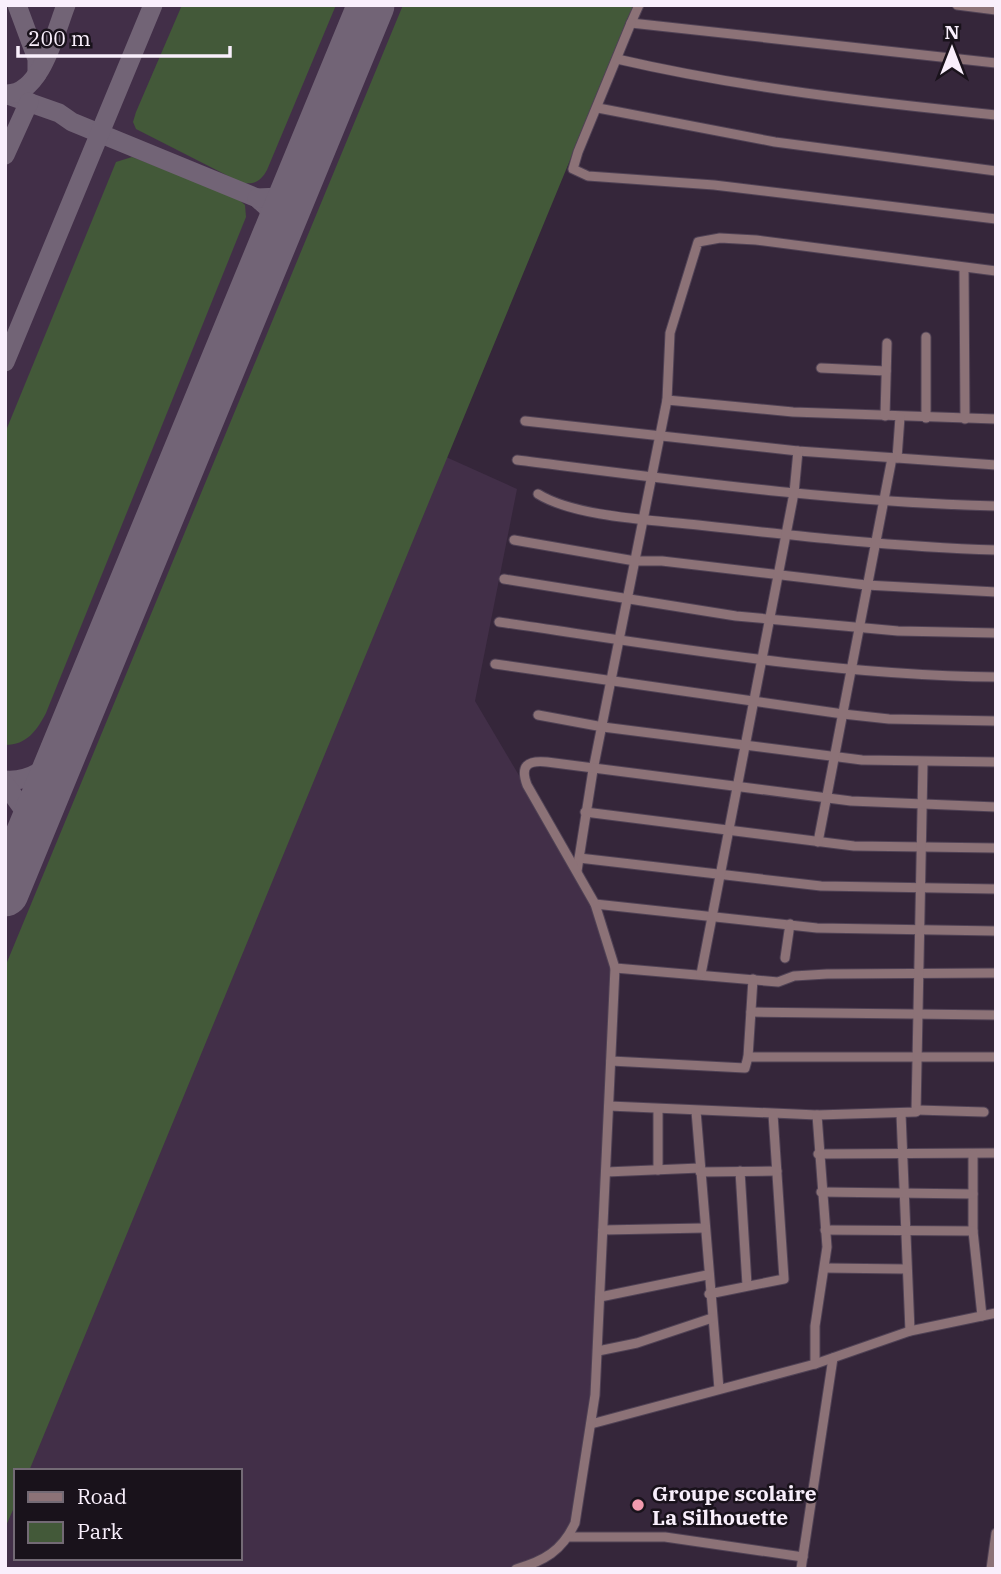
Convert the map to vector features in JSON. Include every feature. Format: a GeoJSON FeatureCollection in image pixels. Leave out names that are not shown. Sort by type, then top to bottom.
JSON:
{"type":"FeatureCollection","features":[{"type":"Feature","properties":{"kind":"street"},"geometry":{"type":"LineString","coordinates":[[639,5],[573,169],[588,176],[728,187],[996,219]]}},
{"type":"Feature","properties":{"kind":"street"},"geometry":{"type":"LineString","coordinates":[[957,5],[996,10]]}},
{"type":"Feature","properties":{"kind":"street"},"geometry":{"type":"LineString","coordinates":[[631,23],[996,63]]}},
{"type":"Feature","properties":{"kind":"street"},"geometry":{"type":"LineString","coordinates":[[617,59],[855,101],[996,116]]}},
{"type":"Feature","properties":{"kind":"street"},"geometry":{"type":"LineString","coordinates":[[598,108],[775,142],[996,171]]}},
{"type":"Feature","properties":{"kind":"street"},"geometry":{"type":"LineString","coordinates":[[577,871],[593,770],[667,400],[670,333],[698,242],[720,238],[757,240],[996,271]]}},
{"type":"Feature","properties":{"kind":"street"},"geometry":{"type":"LineString","coordinates":[[964,268],[965,419]]}},
{"type":"Feature","properties":{"kind":"street"},"geometry":{"type":"LineString","coordinates":[[926,337],[926,418]]}},
{"type":"Feature","properties":{"kind":"street"},"geometry":{"type":"LineString","coordinates":[[885,416],[887,343]]}},
{"type":"Feature","properties":{"kind":"street"},"geometry":{"type":"LineString","coordinates":[[821,368],[886,371]]}},
{"type":"Feature","properties":{"kind":"street"},"geometry":{"type":"LineString","coordinates":[[667,400],[793,412],[996,419]]}},
{"type":"Feature","properties":{"kind":"street"},"geometry":{"type":"LineString","coordinates":[[818,842],[866,585],[895,458],[900,417]]}},
{"type":"Feature","properties":{"kind":"street"},"geometry":{"type":"LineString","coordinates":[[525,421],[659,438],[798,451],[996,465]]}},
{"type":"Feature","properties":{"kind":"street"},"geometry":{"type":"LineString","coordinates":[[701,974],[794,493],[798,451]]}},
{"type":"Feature","properties":{"kind":"street"},"geometry":{"type":"LineString","coordinates":[[517,460],[650,479],[794,493],[996,506]]}},
{"type":"Feature","properties":{"kind":"street"},"geometry":{"type":"LineString","coordinates":[[538,494],[566,506],[644,519],[876,543],[996,550]]}},
{"type":"Feature","properties":{"kind":"street"},"geometry":{"type":"LineString","coordinates":[[514,540],[635,561],[662,561],[777,577],[996,592]]}},
{"type":"Feature","properties":{"kind":"street"},"geometry":{"type":"LineString","coordinates":[[504,579],[628,600],[769,619],[859,627],[996,633]]}},
{"type":"Feature","properties":{"kind":"street"},"geometry":{"type":"LineString","coordinates":[[499,622],[761,660],[852,669],[996,677]]}},
{"type":"Feature","properties":{"kind":"street"},"geometry":{"type":"LineString","coordinates":[[495,664],[753,704],[889,719],[996,721]]}},
{"type":"Feature","properties":{"kind":"street"},"geometry":{"type":"LineString","coordinates":[[538,715],[603,727],[835,757],[923,762],[996,762]]}},
{"type":"Feature","properties":{"kind":"street"},"geometry":{"type":"LineString","coordinates":[[516,1569],[544,1564],[568,1537],[575,1523],[591,1424],[598,1351],[615,968],[595,904],[527,785],[523,771],[530,761],[538,761],[828,799],[996,807]]}},
{"type":"Feature","properties":{"kind":"street"},"geometry":{"type":"LineString","coordinates":[[917,1110],[923,762]]}},
{"type":"Feature","properties":{"kind":"street"},"geometry":{"type":"LineString","coordinates":[[586,812],[882,848],[996,848]]}},
{"type":"Feature","properties":{"kind":"street"},"geometry":{"type":"LineString","coordinates":[[579,858],[821,886],[996,889]]}},
{"type":"Feature","properties":{"kind":"street"},"geometry":{"type":"LineString","coordinates":[[595,904],[851,930],[996,931]]}},
{"type":"Feature","properties":{"kind":"street"},"geometry":{"type":"LineString","coordinates":[[785,958],[790,924]]}},
{"type":"Feature","properties":{"kind":"street"},"geometry":{"type":"LineString","coordinates":[[615,968],[783,982],[794,976],[996,973]]}},
{"type":"Feature","properties":{"kind":"street"},"geometry":{"type":"LineString","coordinates":[[611,1061],[742,1069],[747,1066],[753,979]]}},
{"type":"Feature","properties":{"kind":"street"},"geometry":{"type":"LineString","coordinates":[[751,1012],[996,1015]]}},
{"type":"Feature","properties":{"kind":"street"},"geometry":{"type":"LineString","coordinates":[[748,1057],[996,1057]]}},
{"type":"Feature","properties":{"kind":"street"},"geometry":{"type":"LineString","coordinates":[[609,1106],[817,1115],[901,1114],[914,1113],[917,1110],[984,1112]]}},
{"type":"Feature","properties":{"kind":"street"},"geometry":{"type":"LineString","coordinates":[[658,1109],[658,1170]]}},
{"type":"Feature","properties":{"kind":"street"},"geometry":{"type":"LineString","coordinates":[[696,1111],[707,1275],[719,1389]]}},
{"type":"Feature","properties":{"kind":"street"},"geometry":{"type":"LineString","coordinates":[[709,1294],[785,1279],[773,1114]]}},
{"type":"Feature","properties":{"kind":"street"},"geometry":{"type":"LineString","coordinates":[[901,1114],[905,1269],[910,1331]]}},
{"type":"Feature","properties":{"kind":"street"},"geometry":{"type":"LineString","coordinates":[[815,1364],[815,1326],[825,1268],[817,1115]]}},
{"type":"Feature","properties":{"kind":"street"},"geometry":{"type":"LineString","coordinates":[[818,1154],[996,1153]]}},
{"type":"Feature","properties":{"kind":"street"},"geometry":{"type":"LineString","coordinates":[[973,1154],[973,1231],[982,1316]]}},
{"type":"Feature","properties":{"kind":"street"},"geometry":{"type":"LineString","coordinates":[[740,1171],[747,1245],[747,1285]]}},
{"type":"Feature","properties":{"kind":"street"},"geometry":{"type":"LineString","coordinates":[[606,1172],[777,1171]]}},
{"type":"Feature","properties":{"kind":"street"},"geometry":{"type":"LineString","coordinates":[[821,1192],[973,1194]]}},
{"type":"Feature","properties":{"kind":"street"},"geometry":{"type":"LineString","coordinates":[[603,1230],[704,1228]]}},
{"type":"Feature","properties":{"kind":"street"},"geometry":{"type":"LineString","coordinates":[[825,1230],[973,1231]]}},
{"type":"Feature","properties":{"kind":"street"},"geometry":{"type":"LineString","coordinates":[[825,1268],[905,1269]]}},
{"type":"Feature","properties":{"kind":"street"},"geometry":{"type":"LineString","coordinates":[[600,1297],[707,1275]]}},
{"type":"Feature","properties":{"kind":"street"},"geometry":{"type":"LineString","coordinates":[[591,1424],[815,1364],[910,1331],[996,1313]]}},
{"type":"Feature","properties":{"kind":"street"},"geometry":{"type":"LineString","coordinates":[[598,1351],[644,1341],[712,1318]]}},
{"type":"Feature","properties":{"kind":"street"},"geometry":{"type":"LineString","coordinates":[[801,1569],[833,1358]]}},
{"type":"Feature","properties":{"kind":"street"},"geometry":{"type":"LineString","coordinates":[[991,1569],[996,1533]]}},
{"type":"Feature","properties":{"kind":"street"},"geometry":{"type":"LineString","coordinates":[[568,1537],[665,1537],[803,1557]]}},
{"type":"Feature","properties":{"kind":"shaded area"},"geometry":{"type":"Polygon","coordinates":[[[5,5],[634,5],[446,457],[517,489],[475,701],[595,904],[611,948],[598,1351],[575,1523],[557,1550],[516,1569],[5,1569],[5,5]]]}},
{"type":"Feature","properties":{"kind":"green space"},"geometry":{"type":"Polygon","coordinates":[[[182,5],[336,5],[267,170],[256,182],[240,182],[136,129],[133,122],[182,5]]]}},
{"type":"Feature","properties":{"kind":"green space"},"geometry":{"type":"Polygon","coordinates":[[[403,5],[634,5],[30,1469],[14,1469],[14,1508],[5,1528],[5,967],[403,5]]]}},
{"type":"Feature","properties":{"kind":"green space"},"geometry":{"type":"Polygon","coordinates":[[[132,157],[235,196],[245,205],[246,217],[46,713],[25,739],[5,745],[5,433],[116,162],[132,157]]]}},
{"type":"Feature","properties":{"kind":"taxiway"},"geometry":{"type":"LineString","coordinates":[[17,5],[37,59],[37,74]]}},
{"type":"Feature","properties":{"kind":"taxiway"},"geometry":{"type":"LineString","coordinates":[[7,94],[19,91],[38,73],[66,5]]}},
{"type":"Feature","properties":{"kind":"taxiway"},"geometry":{"type":"LineString","coordinates":[[5,362],[153,5]]}},
{"type":"Feature","properties":{"kind":"taxiway"},"geometry":{"type":"LineString","coordinates":[[5,94],[59,113],[72,122],[257,198],[268,208],[276,236]]}},
{"type":"Feature","properties":{"kind":"taxiway"},"geometry":{"type":"LineString","coordinates":[[5,155],[29,102]]}},
{"type":"Feature","properties":{"kind":"taxiway"},"geometry":{"type":"LineString","coordinates":[[257,198],[281,197],[298,182]]}},
{"type":"Feature","properties":{"kind":"taxiway"},"geometry":{"type":"LineString","coordinates":[[5,780],[31,776],[51,763],[64,750]]}},
{"type":"Feature","properties":{"kind":"taxiway"},"geometry":{"type":"LineString","coordinates":[[5,784],[23,809],[25,844]]}},
{"type":"Feature","properties":{"kind":"runway"},"geometry":{"type":"LineString","coordinates":[[5,893],[371,5]]}},
{"type":"Feature","properties":{"kind":"place","name":"Groupe scolaire La Silhouette"},"geometry":{"type":"Point","coordinates":[638,1505]}}]}
